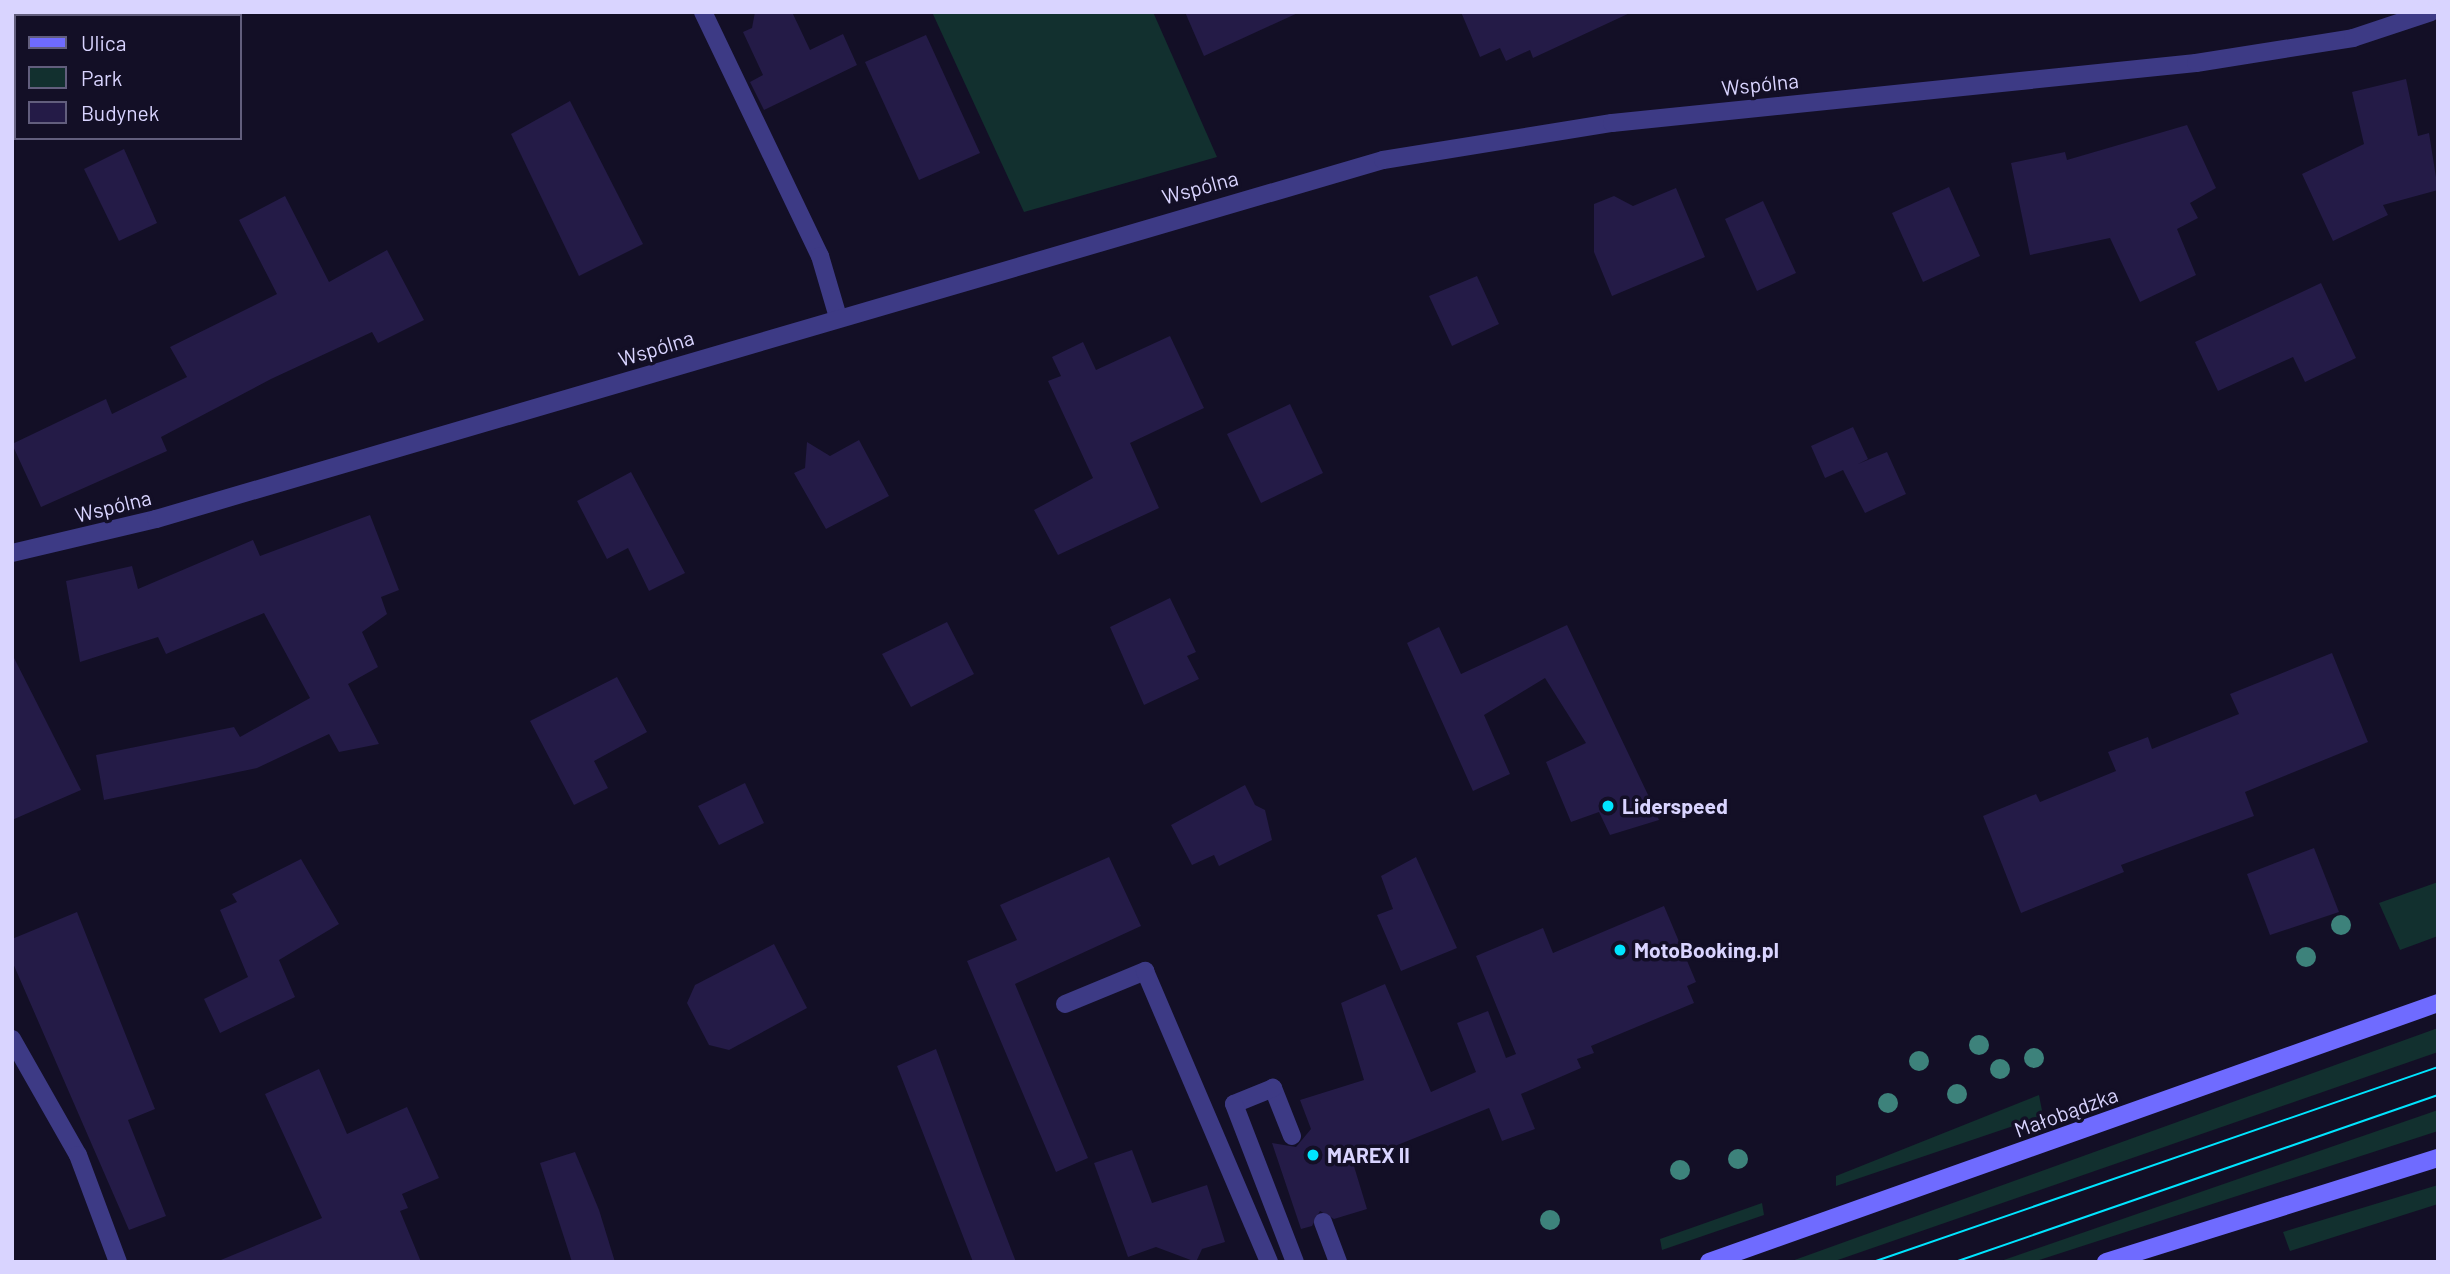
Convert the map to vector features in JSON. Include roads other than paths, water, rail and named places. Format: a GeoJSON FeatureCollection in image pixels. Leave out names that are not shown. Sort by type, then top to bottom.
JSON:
{"type":"FeatureCollection","features":[{"type":"Feature","properties":{"kind":"street"},"geometry":{"type":"LineString","coordinates":[[703,12],[820,256],[838,317]]}},
{"type":"Feature","properties":{"kind":"street","name":"Wspólna"},"geometry":{"type":"LineString","coordinates":[[12,553],[156,519],[838,317],[1383,160],[1612,123],[2196,63],[2353,38],[2431,12]]}},
{"type":"Feature","properties":{"kind":"street"},"geometry":{"type":"LineString","coordinates":[[1065,1004],[1145,971],[1269,1262]]}},
{"type":"Feature","properties":{"kind":"street","name":"Małobądzka"},"geometry":{"type":"LineString","coordinates":[[1709,1262],[2438,1003]]}},
{"type":"Feature","properties":{"kind":"street"},"geometry":{"type":"LineString","coordinates":[[12,1039],[78,1155],[118,1262]]}},
{"type":"Feature","properties":{"kind":"street"},"geometry":{"type":"LineString","coordinates":[[1292,1136],[1273,1088],[1234,1104],[1295,1262]]}},
{"type":"Feature","properties":{"kind":"street"},"geometry":{"type":"LineString","coordinates":[[2106,1262],[2438,1158]]}},
{"type":"Feature","properties":{"kind":"street"},"geometry":{"type":"LineString","coordinates":[[1323,1222],[1338,1262]]}},
{"type":"Feature","properties":{"kind":"tram line"},"geometry":{"type":"LineString","coordinates":[[1873,1262],[2438,1067]]}},
{"type":"Feature","properties":{"kind":"tram line"},"geometry":{"type":"LineString","coordinates":[[1955,1262],[2438,1095]]}},
{"type":"Feature","properties":{"kind":"place","name":"Liderspeed"},"geometry":{"type":"Point","coordinates":[1608,806]}},
{"type":"Feature","properties":{"kind":"place","name":"MotoBooking.pl"},"geometry":{"type":"Point","coordinates":[1620,950]}},
{"type":"Feature","properties":{"kind":"place","name":"MAREX II"},"geometry":{"type":"Point","coordinates":[1313,1155]}}]}
